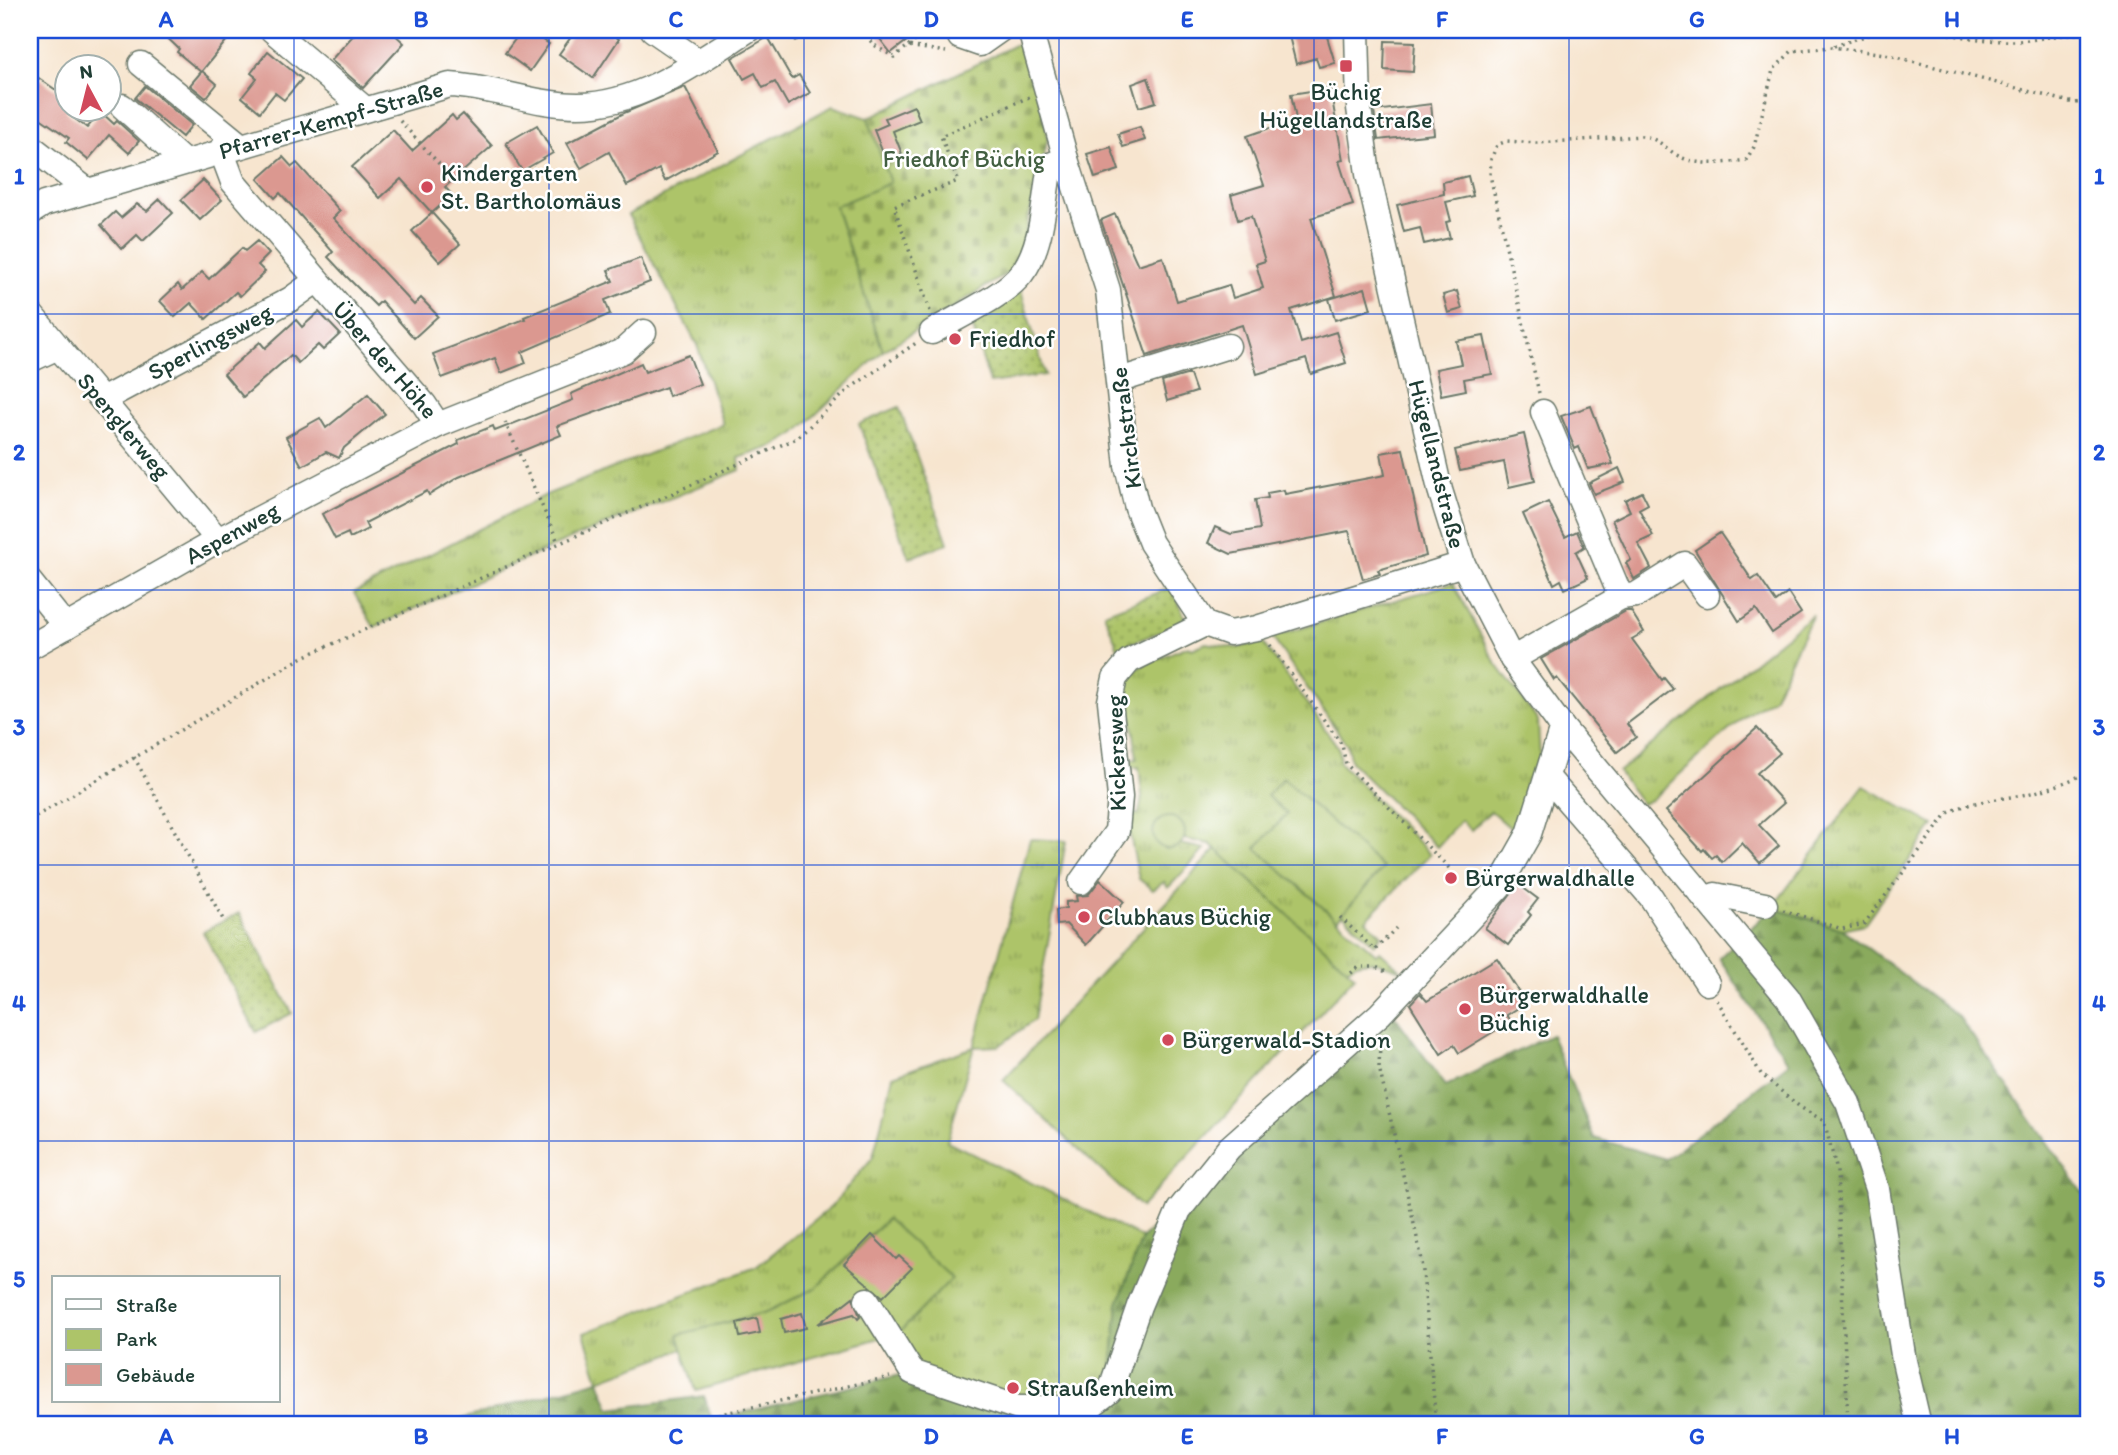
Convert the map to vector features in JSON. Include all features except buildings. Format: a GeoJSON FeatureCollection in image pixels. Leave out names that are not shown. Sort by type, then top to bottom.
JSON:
{"type":"FeatureCollection","features":[{"type":"Feature","properties":{"kind":"street"},"geometry":{"type":"LineString","coordinates":[[272,30],[375,105]]}},
{"type":"Feature","properties":{"kind":"street"},"geometry":{"type":"LineString","coordinates":[[653,30],[698,61]]}},
{"type":"Feature","properties":{"kind":"street","name":"Pfarrer-Kempf-Straße"},"geometry":{"type":"LineString","coordinates":[[30,213],[44,204],[450,85],[472,86],[577,105],[608,101],[655,85],[748,30]]}},
{"type":"Feature","properties":{"kind":"street"},"geometry":{"type":"LineString","coordinates":[[954,45],[980,44],[1000,30]]}},
{"type":"Feature","properties":{"kind":"street","name":"Kirchstraße"},"geometry":{"type":"LineString","coordinates":[[1030,30],[1066,159],[1108,290],[1120,380],[1127,466],[1138,508],[1151,543],[1205,624]]}},
{"type":"Feature","properties":{"kind":"street","name":"Hügellandstraße"},"geometry":{"type":"LineString","coordinates":[[1357,30],[1359,108],[1368,174],[1440,490],[1463,564],[1512,659],[1562,727],[1794,1009],[1848,1103],[1863,1140],[1877,1189],[1904,1362],[1919,1425]]}},
{"type":"Feature","properties":{"kind":"street"},"geometry":{"type":"LineString","coordinates":[[141,64],[231,148]]}},
{"type":"Feature","properties":{"kind":"street"},"geometry":{"type":"LineString","coordinates":[[122,106],[184,162]]}},
{"type":"Feature","properties":{"kind":"street"},"geometry":{"type":"LineString","coordinates":[[30,146],[88,191]]}},
{"type":"Feature","properties":{"kind":"street","name":"Über der Höhe"},"geometry":{"type":"LineString","coordinates":[[231,148],[233,182],[424,404],[438,425],[624,351],[644,332]]}},
{"type":"Feature","properties":{"kind":"street"},"geometry":{"type":"LineString","coordinates":[[935,330],[1008,286],[1023,273],[1035,245],[1050,164],[1066,159]]}},
{"type":"Feature","properties":{"kind":"street","name":"Sperlingsweg"},"geometry":{"type":"LineString","coordinates":[[102,400],[278,306],[316,281]]}},
{"type":"Feature","properties":{"kind":"street","name":"Spenglerweg"},"geometry":{"type":"LineString","coordinates":[[30,313],[218,540]]}},
{"type":"Feature","properties":{"kind":"street"},"geometry":{"type":"LineString","coordinates":[[1120,380],[1228,346]]}},
{"type":"Feature","properties":{"kind":"street"},"geometry":{"type":"LineString","coordinates":[[30,360],[58,347]]}},
{"type":"Feature","properties":{"kind":"street"},"geometry":{"type":"LineString","coordinates":[[1543,412],[1620,597]]}},
{"type":"Feature","properties":{"kind":"street","name":"Aspenweg"},"geometry":{"type":"LineString","coordinates":[[30,647],[218,540],[438,425]]}},
{"type":"Feature","properties":{"kind":"street"},"geometry":{"type":"LineString","coordinates":[[1205,624],[1230,633],[1257,628],[1450,571],[1463,564]]}},
{"type":"Feature","properties":{"kind":"street"},"geometry":{"type":"LineString","coordinates":[[1512,659],[1620,597],[1636,595],[1685,564],[1707,595]]}},
{"type":"Feature","properties":{"kind":"street"},"geometry":{"type":"LineString","coordinates":[[30,582],[66,627]]}},
{"type":"Feature","properties":{"kind":"street","name":"Kickersweg"},"geometry":{"type":"LineString","coordinates":[[1081,882],[1117,831],[1120,797],[1110,701],[1115,678],[1129,661],[1205,624]]}},
{"type":"Feature","properties":{"kind":"street"},"geometry":{"type":"LineString","coordinates":[[867,1300],[912,1372],[1018,1408],[1088,1408],[1110,1391],[1139,1306],[1179,1210],[1229,1148],[1380,1014],[1499,887],[1529,834],[1562,727]]}},
{"type":"Feature","properties":{"kind":"street"},"geometry":{"type":"LineString","coordinates":[[1548,778],[1651,897],[1707,983]]}},
{"type":"Feature","properties":{"kind":"street"},"geometry":{"type":"LineString","coordinates":[[1706,900],[1715,895],[1765,905]]}},
{"type":"Feature","properties":{"kind":"path"},"geometry":{"type":"LineString","coordinates":[[794,30],[790,33],[796,40],[813,30]]}},
{"type":"Feature","properties":{"kind":"path"},"geometry":{"type":"LineString","coordinates":[[861,30],[874,45],[894,57],[930,30]]}},
{"type":"Feature","properties":{"kind":"path"},"geometry":{"type":"LineString","coordinates":[[1543,412],[1490,175],[1491,159],[1497,145],[1507,141],[1538,143],[1642,136],[1656,137],[1685,159],[1719,164],[1746,160],[1754,147],[1773,70],[1792,51],[1832,47],[1874,33],[1900,30]]}},
{"type":"Feature","properties":{"kind":"path"},"geometry":{"type":"LineString","coordinates":[[1929,30],[1966,37],[2018,41],[2071,32],[2088,34]]}},
{"type":"Feature","properties":{"kind":"path"},"geometry":{"type":"LineString","coordinates":[[908,46],[954,45]]}},
{"type":"Feature","properties":{"kind":"path"},"geometry":{"type":"LineString","coordinates":[[1832,47],[1885,54],[2074,103],[2086,102],[2082,81],[2088,68]]}},
{"type":"Feature","properties":{"kind":"path"},"geometry":{"type":"LineString","coordinates":[[30,820],[303,657],[797,438],[849,389],[935,330],[894,206],[958,181],[941,136],[1047,89]]}},
{"type":"Feature","properties":{"kind":"path"},"geometry":{"type":"LineString","coordinates":[[375,105],[394,115],[451,177]]}},
{"type":"Feature","properties":{"kind":"path"},"geometry":{"type":"LineString","coordinates":[[498,403],[558,542]]}},
{"type":"Feature","properties":{"kind":"path"},"geometry":{"type":"LineString","coordinates":[[1257,628],[1342,745],[1346,764],[1449,867]]}},
{"type":"Feature","properties":{"kind":"path"},"geometry":{"type":"LineString","coordinates":[[134,757],[224,921]]}},
{"type":"Feature","properties":{"kind":"path"},"geometry":{"type":"LineString","coordinates":[[1765,905],[1842,929],[1864,924],[1948,813],[1965,803],[2027,794],[2067,783],[2088,772]]}},
{"type":"Feature","properties":{"kind":"path"},"geometry":{"type":"LineString","coordinates":[[1340,917],[1375,950],[1396,928]]}},
{"type":"Feature","properties":{"kind":"path"},"geometry":{"type":"LineString","coordinates":[[1351,973],[1359,967],[1376,967],[1406,987]]}},
{"type":"Feature","properties":{"kind":"path"},"geometry":{"type":"LineString","coordinates":[[1707,983],[1761,1074],[1800,1107],[1824,1121],[1837,1171],[1848,1425]]}},
{"type":"Feature","properties":{"kind":"path"},"geometry":{"type":"LineString","coordinates":[[1380,1014],[1380,1067],[1422,1260],[1436,1425]]}},
{"type":"Feature","properties":{"kind":"path"},"geometry":{"type":"LineString","coordinates":[[670,1425],[912,1372]]}},
{"type":"Feature","properties":{"kind":"green space","name":"Friedhof Büchig"},"geometry":{"type":"Polygon","coordinates":[[[1027,39],[1048,137],[1017,267],[883,351],[835,206],[890,183],[868,118],[1027,39]]]}},
{"type":"Feature","properties":{"kind":"green space"},"geometry":{"type":"Polygon","coordinates":[[[833,106],[868,118],[891,183],[835,206],[883,351],[795,434],[774,446],[739,458],[740,470],[570,539],[374,627],[354,593],[546,495],[723,424],[697,345],[628,215],[833,106]]]}},
{"type":"Feature","properties":{"kind":"green space"},"geometry":{"type":"Polygon","coordinates":[[[1020,287],[1045,375],[990,383],[970,319],[1020,287]]]}},
{"type":"Feature","properties":{"kind":"green space"},"geometry":{"type":"Polygon","coordinates":[[[899,407],[948,543],[909,558],[859,424],[899,407]]]}},
{"type":"Feature","properties":{"kind":"green space"},"geometry":{"type":"Polygon","coordinates":[[[1453,583],[1495,662],[1538,721],[1541,777],[1516,833],[1491,811],[1471,830],[1461,820],[1437,847],[1351,762],[1347,745],[1272,637],[1453,583]]]}},
{"type":"Feature","properties":{"kind":"green space"},"geometry":{"type":"Polygon","coordinates":[[[1173,587],[1186,622],[1118,648],[1104,613],[1173,587]]]}},
{"type":"Feature","properties":{"kind":"green space"},"geometry":{"type":"Polygon","coordinates":[[[1813,614],[1773,698],[1747,714],[1651,800],[1642,804],[1618,772],[1813,614]]]}},
{"type":"Feature","properties":{"kind":"green space"},"geometry":{"type":"Polygon","coordinates":[[[1262,642],[1338,747],[1340,763],[1430,854],[1366,920],[1382,935],[1374,944],[1342,913],[1383,868],[1287,814],[1257,848],[1376,954],[1380,951],[1401,970],[1367,961],[1347,969],[1210,844],[1184,839],[1185,832],[1176,847],[1181,844],[1205,849],[1168,888],[1164,882],[1153,890],[1139,879],[1126,815],[1139,814],[1142,796],[1139,767],[1125,768],[1124,761],[1137,759],[1132,718],[1119,719],[1124,687],[1138,669],[1189,646],[1192,649],[1206,643],[1237,648],[1262,642]]]}},
{"type":"Feature","properties":{"kind":"green space"},"geometry":{"type":"Polygon","coordinates":[[[1283,778],[1383,868],[1337,920],[1256,848],[1287,814],[1267,796],[1283,778]]]}},
{"type":"Feature","properties":{"kind":"green space"},"geometry":{"type":"Polygon","coordinates":[[[1864,786],[1934,825],[1864,924],[1842,929],[1772,908],[1864,786]]]}},
{"type":"Feature","properties":{"kind":"green space"},"geometry":{"type":"Polygon","coordinates":[[[1169,817],[1180,822],[1185,833],[1180,844],[1169,849],[1158,844],[1153,833],[1158,822],[1169,817]]]}},
{"type":"Feature","properties":{"kind":"green space"},"geometry":{"type":"Polygon","coordinates":[[[1030,839],[1066,841],[1034,1020],[999,1046],[974,1047],[1030,839]]]}},
{"type":"Feature","properties":{"kind":"green space","name":"Bürgerwald-Stadion"},"geometry":{"type":"Polygon","coordinates":[[[1216,849],[1355,976],[1141,1207],[1003,1080],[1216,849]]]}},
{"type":"Feature","properties":{"kind":"green space"},"geometry":{"type":"Polygon","coordinates":[[[1772,908],[1842,929],[1959,1017],[2088,1200],[2088,1425],[451,1425],[454,1421],[599,1380],[610,1409],[704,1396],[712,1420],[912,1372],[1018,1408],[1088,1408],[1110,1391],[1118,1304],[1142,1238],[1238,1147],[1392,1012],[1446,1086],[1551,1035],[1594,1138],[1666,1159],[1789,1063],[1719,958],[1772,908]]]}},
{"type":"Feature","properties":{"kind":"green space"},"geometry":{"type":"Polygon","coordinates":[[[239,913],[292,1013],[256,1032],[203,932],[239,913]]]}},
{"type":"Feature","properties":{"kind":"green space"},"geometry":{"type":"Polygon","coordinates":[[[974,1047],[947,1141],[1142,1238],[1118,1304],[1110,1391],[1088,1408],[1018,1408],[912,1372],[900,1332],[887,1219],[816,1288],[767,1312],[679,1335],[683,1349],[599,1380],[584,1333],[756,1267],[831,1207],[873,1157],[893,1076],[974,1047]]]}},
{"type":"Feature","properties":{"kind":"green space"},"geometry":{"type":"Polygon","coordinates":[[[887,1219],[952,1278],[900,1332],[696,1391],[678,1335],[767,1312],[816,1288],[887,1219]]]}},
{"type":"Feature","properties":{"kind":"place","name":"Büchig Hügellandstraße"},"geometry":{"type":"Point","coordinates":[1346,66]}},
{"type":"Feature","properties":{"kind":"place","name":"Kindergarten St. Bartholomäus"},"geometry":{"type":"Point","coordinates":[427,187]}},
{"type":"Feature","properties":{"kind":"place","name":"Friedhof"},"geometry":{"type":"Point","coordinates":[955,339]}},
{"type":"Feature","properties":{"kind":"place","name":"Bürgerwaldhalle"},"geometry":{"type":"Point","coordinates":[1451,878]}},
{"type":"Feature","properties":{"kind":"place","name":"Clubhaus Büchig"},"geometry":{"type":"Point","coordinates":[1084,917]}},
{"type":"Feature","properties":{"kind":"place","name":"Bürgerwaldhalle Büchig"},"geometry":{"type":"Point","coordinates":[1465,1009]}},
{"type":"Feature","properties":{"kind":"place","name":"Bürgerwald-Stadion"},"geometry":{"type":"Point","coordinates":[1168,1040]}},
{"type":"Feature","properties":{"kind":"place","name":"Straußenheim"},"geometry":{"type":"Point","coordinates":[1013,1388]}}]}
